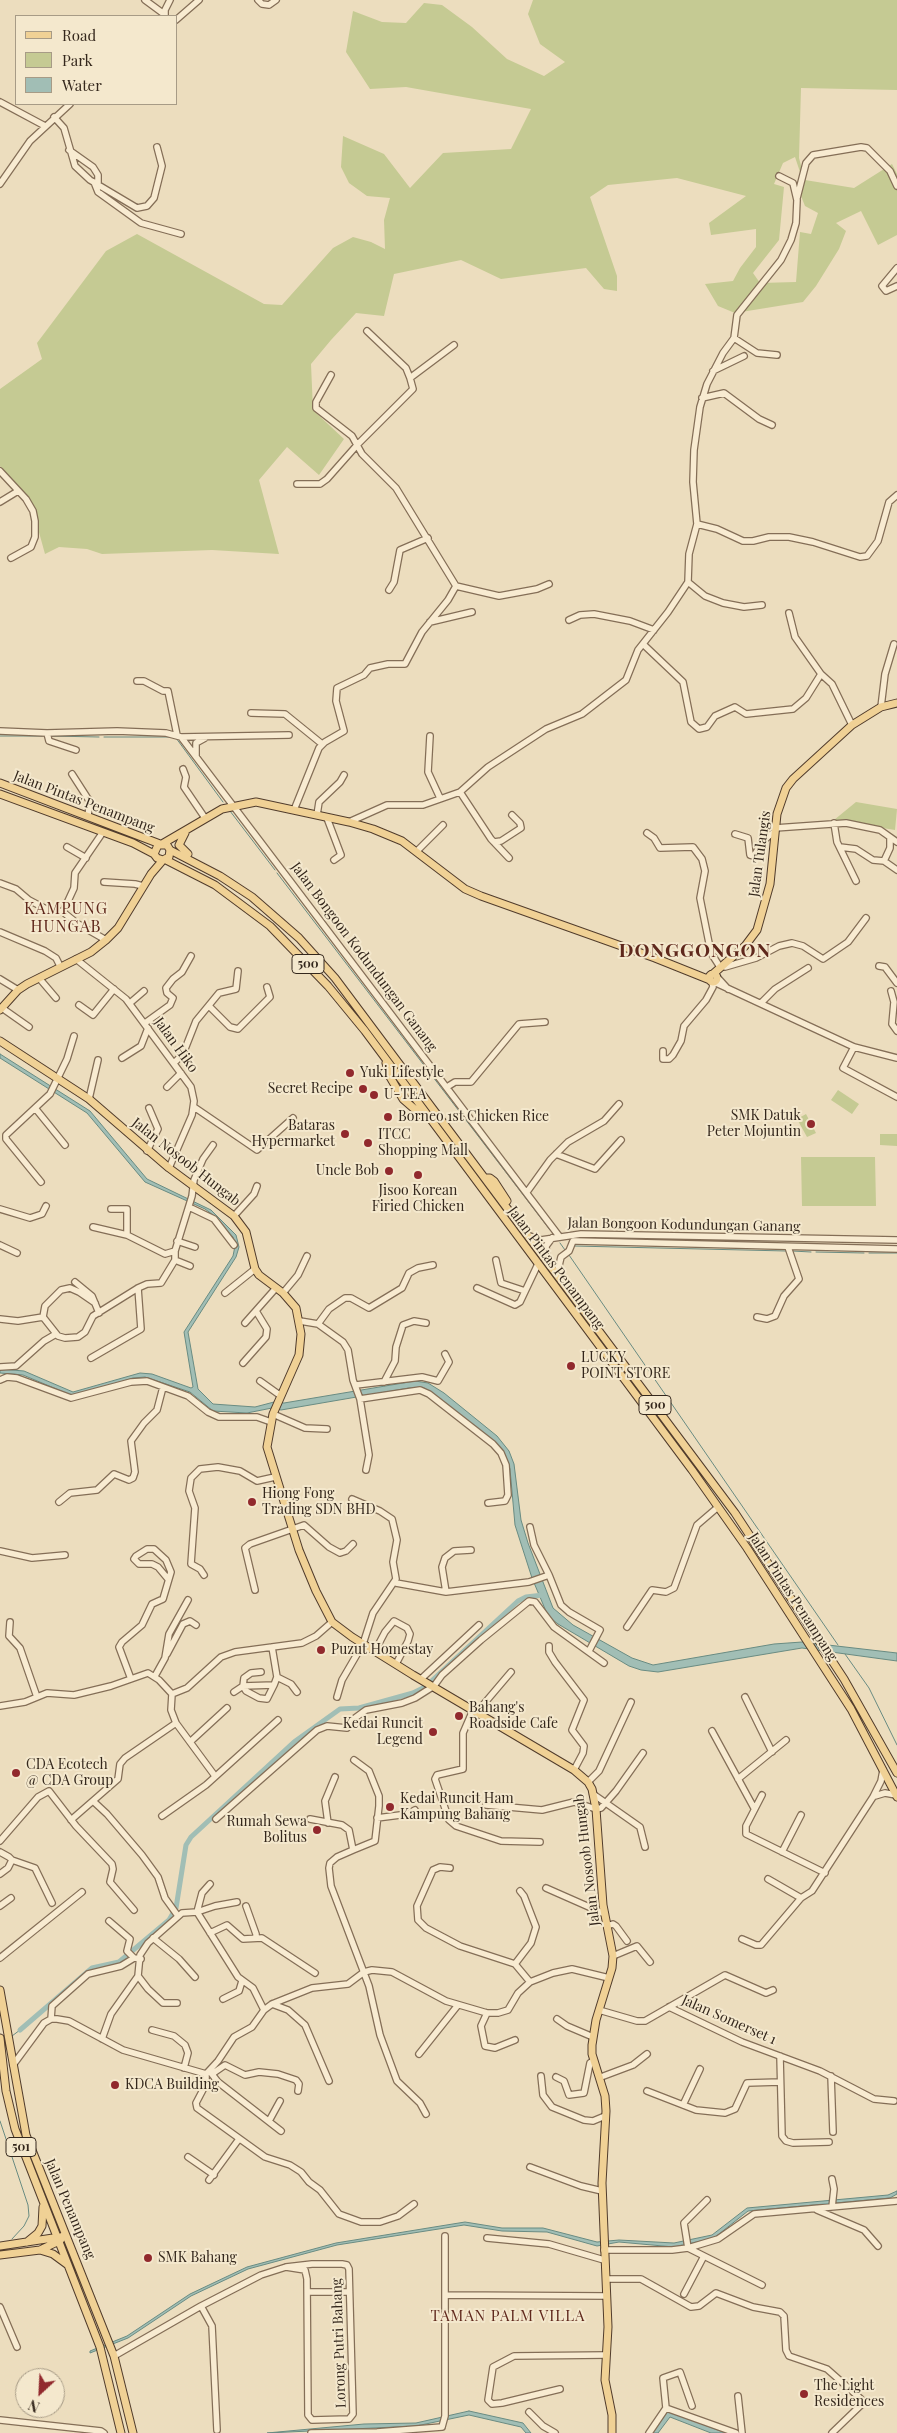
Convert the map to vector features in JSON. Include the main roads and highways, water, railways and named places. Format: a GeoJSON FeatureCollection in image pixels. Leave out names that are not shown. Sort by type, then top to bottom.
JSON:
{"type":"FeatureCollection","features":[{"type":"Feature","properties":{"kind":"main road","name":"Jalan Tulangis"},"geometry":{"type":"LineString","coordinates":[[186,830],[205,818],[232,806],[256,802],[349,822],[391,836],[417,851],[473,893],[688,971],[714,978],[723,966],[745,946],[757,930],[770,884],[775,829],[780,800],[793,779],[852,725],[881,707],[897,703]]}},
{"type":"Feature","properties":{"kind":"main road","name":"Jalan Pintas Penampang"},"geometry":{"type":"LineString","coordinates":[[0,783],[161,844]]}},
{"type":"Feature","properties":{"kind":"main road","name":"Jalan Pintas Penampang"},"geometry":{"type":"LineString","coordinates":[[0,794],[103,832],[155,855]]}},
{"type":"Feature","properties":{"kind":"main road"},"geometry":{"type":"LineString","coordinates":[[151,874],[155,849],[186,830]]}},
{"type":"Feature","properties":{"kind":"main road"},"geometry":{"type":"LineString","coordinates":[[186,830],[179,842],[180,848],[213,872]]}},
{"type":"Feature","properties":{"kind":"main road","name":"500"},"geometry":{"type":"LineString","coordinates":[[161,844],[167,845],[170,850]]}},
{"type":"Feature","properties":{"kind":"main road","name":"Jalan Pintas Penampang"},"geometry":{"type":"LineString","coordinates":[[170,850],[213,872],[267,910],[325,965],[735,1513],[863,1711],[897,1772]]}},
{"type":"Feature","properties":{"kind":"main road"},"geometry":{"type":"LineString","coordinates":[[1,1009],[18,990],[76,959],[106,940],[118,928],[151,874],[169,857],[170,850]]}},
{"type":"Feature","properties":{"kind":"main road","name":"500"},"geometry":{"type":"LineString","coordinates":[[155,855],[164,860]]}},
{"type":"Feature","properties":{"kind":"main road","name":"Jalan Pintas Penampang"},"geometry":{"type":"LineString","coordinates":[[164,860],[214,885],[270,926],[328,986],[418,1103],[718,1506],[851,1709],[884,1768],[897,1796]]}},
{"type":"Feature","properties":{"kind":"main road","name":"Jalan Nosoob Hungab"},"geometry":{"type":"LineString","coordinates":[[0,1042],[89,1099],[169,1168],[234,1216],[246,1232],[256,1269],[280,1290],[296,1308],[300,1321],[301,1343],[299,1355],[273,1415],[267,1447],[291,1529],[316,1591],[332,1622],[363,1644],[574,1770],[588,1782],[596,1809],[605,1914],[613,1956],[609,1978],[592,2036],[594,2060],[601,2077],[605,2096],[602,2191],[607,2296],[604,2380],[612,2415],[612,2433]]}},
{"type":"Feature","properties":{"kind":"main road","name":"500"},"geometry":{"type":"LineString","coordinates":[[385,1060],[390,1077],[407,1103]]}},
{"type":"Feature","properties":{"kind":"main road"},"geometry":{"type":"LineString","coordinates":[[407,1103],[418,1103],[420,1099],[419,1090]]}},
{"type":"Feature","properties":{"kind":"main road"},"geometry":{"type":"LineString","coordinates":[[407,1103],[434,1126]]}},
{"type":"Feature","properties":{"kind":"main road"},"geometry":{"type":"LineString","coordinates":[[485,1178],[483,1182],[487,1197]]}},
{"type":"Feature","properties":{"kind":"main road","name":"Jalan Penampang"},"geometry":{"type":"LineString","coordinates":[[0,1990],[14,2059],[26,2135],[71,2241],[110,2344],[132,2433]]}},
{"type":"Feature","properties":{"kind":"main road","name":"Jalan Penampang"},"geometry":{"type":"LineString","coordinates":[[0,2039],[3,2092],[14,2129],[101,2348],[121,2433]]}},
{"type":"Feature","properties":{"kind":"main road"},"geometry":{"type":"LineString","coordinates":[[24,2243],[38,2233],[42,2226],[43,2202]]}},
{"type":"Feature","properties":{"kind":"main road"},"geometry":{"type":"LineString","coordinates":[[48,2213],[54,2215],[57,2210]]}},
{"type":"Feature","properties":{"kind":"main road"},"geometry":{"type":"LineString","coordinates":[[0,2255],[40,2250],[59,2239],[66,2231]]}},
{"type":"Feature","properties":{"kind":"main road"},"geometry":{"type":"LineString","coordinates":[[0,2246],[59,2239],[71,2241]]}},
{"type":"Feature","properties":{"kind":"main road"},"geometry":{"type":"LineString","coordinates":[[40,2250],[52,2254],[69,2267],[73,2264],[71,2259],[75,2254]]}},
{"type":"Feature","properties":{"kind":"water"},"geometry":{"type":"Polygon","coordinates":[[[0,1054],[90,1111],[147,1179],[211,1210],[236,1235],[239,1247],[236,1257],[188,1332],[198,1389],[213,1404],[255,1407],[274,1402],[284,1403],[415,1381],[428,1383],[444,1393],[497,1436],[509,1451],[514,1464],[521,1520],[528,1543],[553,1608],[573,1625],[632,1658],[653,1665],[774,1644],[802,1642],[897,1653],[897,1661],[802,1648],[658,1672],[629,1666],[558,1624],[548,1616],[532,1578],[515,1525],[510,1469],[506,1458],[494,1443],[424,1388],[409,1388],[281,1410],[272,1408],[247,1413],[213,1411],[190,1392],[145,1377],[133,1378],[73,1396],[23,1375],[0,1373],[0,1369],[24,1371],[73,1392],[140,1373],[152,1374],[191,1388],[193,1387],[184,1332],[233,1256],[235,1246],[233,1237],[213,1215],[205,1209],[145,1182],[87,1113],[0,1058],[0,1054]]]}},
{"type":"Feature","properties":{"kind":"water"},"geometry":{"type":"Polygon","coordinates":[[[897,2191],[897,2194],[890,2198],[748,2211],[714,2238],[674,2247],[619,2242],[597,2246],[547,2232],[502,2231],[464,2225],[337,2245],[248,2269],[191,2296],[128,2338],[90,2353],[90,2351],[127,2336],[190,2294],[247,2267],[336,2243],[465,2222],[502,2228],[543,2228],[597,2242],[619,2240],[674,2243],[712,2235],[747,2208],[888,2195],[897,2191]]]}},
{"type":"Feature","properties":{"kind":"water"},"geometry":{"type":"Polygon","coordinates":[[[469,2411],[523,2423],[531,2433],[526,2433],[521,2427],[469,2415],[416,2426],[267,2433],[364,2424],[416,2423],[469,2411]]]}},
{"type":"Feature","properties":{"kind":"water"},"geometry":{"type":"Polygon","coordinates":[[[667,2411],[726,2433],[711,2433],[670,2417],[658,2433],[651,2433],[667,2411]]]}},
{"type":"Feature","properties":{"kind":"waterway"},"geometry":{"type":"LineString","coordinates":[[0,736],[42,736]]}},
{"type":"Feature","properties":{"kind":"waterway"},"geometry":{"type":"LineString","coordinates":[[50,736],[99,737]]}},
{"type":"Feature","properties":{"kind":"waterway"},"geometry":{"type":"LineString","coordinates":[[104,737],[170,737]]}},
{"type":"Feature","properties":{"kind":"waterway"},"geometry":{"type":"LineString","coordinates":[[176,738],[223,802]]}},
{"type":"Feature","properties":{"kind":"waterway"},"geometry":{"type":"LineString","coordinates":[[230,811],[275,870]]}},
{"type":"Feature","properties":{"kind":"waterway"},"geometry":{"type":"LineString","coordinates":[[277,873],[550,1230]]}},
{"type":"Feature","properties":{"kind":"waterway"},"geometry":{"type":"LineString","coordinates":[[560,1243],[565,1250]]}},
{"type":"Feature","properties":{"kind":"waterway"},"geometry":{"type":"LineString","coordinates":[[574,1246],[786,1251]]}},
{"type":"Feature","properties":{"kind":"waterway"},"geometry":{"type":"LineString","coordinates":[[792,1251],[811,1252]]}},
{"type":"Feature","properties":{"kind":"waterway"},"geometry":{"type":"LineString","coordinates":[[816,1252],[864,1253]]}},
{"type":"Feature","properties":{"kind":"waterway"},"geometry":{"type":"LineString","coordinates":[[869,1253],[897,1253]]}},
{"type":"Feature","properties":{"kind":"waterway"},"geometry":{"type":"LineString","coordinates":[[569,1255],[838,1645]]}},
{"type":"Feature","properties":{"kind":"waterway"},"geometry":{"type":"LineString","coordinates":[[20,2030],[92,1968],[119,1962],[169,1920],[176,1908],[186,1845],[191,1837],[294,1742],[340,1709],[359,1708],[413,1693],[425,1687],[518,1601],[526,1597],[543,1595]]}},
{"type":"Feature","properties":{"kind":"waterway"},"geometry":{"type":"LineString","coordinates":[[845,1654],[869,1688],[897,1745]]}},
{"type":"Feature","properties":{"kind":"waterway"},"geometry":{"type":"LineString","coordinates":[[12,2036],[20,2030]]}},
{"type":"Feature","properties":{"kind":"waterway"},"geometry":{"type":"LineString","coordinates":[[0,2121],[28,2205],[29,2216],[24,2226],[12,2239]]}},
{"type":"Feature","properties":{"kind":"place","name":"Yuki Lifestyle"},"geometry":{"type":"Point","coordinates":[350,1073]}},
{"type":"Feature","properties":{"kind":"place","name":"Secret Recipe"},"geometry":{"type":"Point","coordinates":[363,1089]}},
{"type":"Feature","properties":{"kind":"place","name":"U-TEA"},"geometry":{"type":"Point","coordinates":[374,1095]}},
{"type":"Feature","properties":{"kind":"place","name":"Borneo 1st Chicken Rice"},"geometry":{"type":"Point","coordinates":[388,1117]}},
{"type":"Feature","properties":{"kind":"place","name":"SMK Datuk Peter Mojuntin"},"geometry":{"type":"Point","coordinates":[811,1124]}},
{"type":"Feature","properties":{"kind":"place","name":"Bataras Hypermarket"},"geometry":{"type":"Point","coordinates":[345,1134]}},
{"type":"Feature","properties":{"kind":"place","name":"ITCC Shopping Mall"},"geometry":{"type":"Point","coordinates":[368,1143]}},
{"type":"Feature","properties":{"kind":"place","name":"Uncle Bob"},"geometry":{"type":"Point","coordinates":[389,1171]}},
{"type":"Feature","properties":{"kind":"place","name":"Jisoo Korean Firied Chicken"},"geometry":{"type":"Point","coordinates":[418,1175]}},
{"type":"Feature","properties":{"kind":"place","name":"LUCKY POINT STORE"},"geometry":{"type":"Point","coordinates":[571,1366]}},
{"type":"Feature","properties":{"kind":"place","name":"Hiong Fong Trading SDN BHD"},"geometry":{"type":"Point","coordinates":[252,1502]}},
{"type":"Feature","properties":{"kind":"place","name":"Puzut Homestay"},"geometry":{"type":"Point","coordinates":[321,1650]}},
{"type":"Feature","properties":{"kind":"place","name":"Bahang's Roadside Cafe"},"geometry":{"type":"Point","coordinates":[459,1716]}},
{"type":"Feature","properties":{"kind":"place","name":"Kedai Runcit Legend"},"geometry":{"type":"Point","coordinates":[433,1732]}},
{"type":"Feature","properties":{"kind":"place","name":"CDA Ecotech @ CDA Group"},"geometry":{"type":"Point","coordinates":[16,1773]}},
{"type":"Feature","properties":{"kind":"place","name":"Kedai Runcit Ham Kampung Bahang"},"geometry":{"type":"Point","coordinates":[390,1807]}},
{"type":"Feature","properties":{"kind":"place","name":"Rumah Sewa Bolitus"},"geometry":{"type":"Point","coordinates":[317,1830]}},
{"type":"Feature","properties":{"kind":"place","name":"KDCA Building"},"geometry":{"type":"Point","coordinates":[115,2085]}},
{"type":"Feature","properties":{"kind":"place","name":"SMK Bahang"},"geometry":{"type":"Point","coordinates":[148,2258]}},
{"type":"Feature","properties":{"kind":"place","name":"The Light Residences"},"geometry":{"type":"Point","coordinates":[804,2394]}},
{"type":"Feature","properties":{"kind":"district","name":"KAMPUNG HUNGAB"},"geometry":{"type":"Point","coordinates":[66,918]}},
{"type":"Feature","properties":{"kind":"district","name":"DONGGONGON"},"geometry":{"type":"Point","coordinates":[695,951]}},
{"type":"Feature","properties":{"kind":"district","name":"TAMAN PALM VILLA"},"geometry":{"type":"Point","coordinates":[508,2316]}}]}
